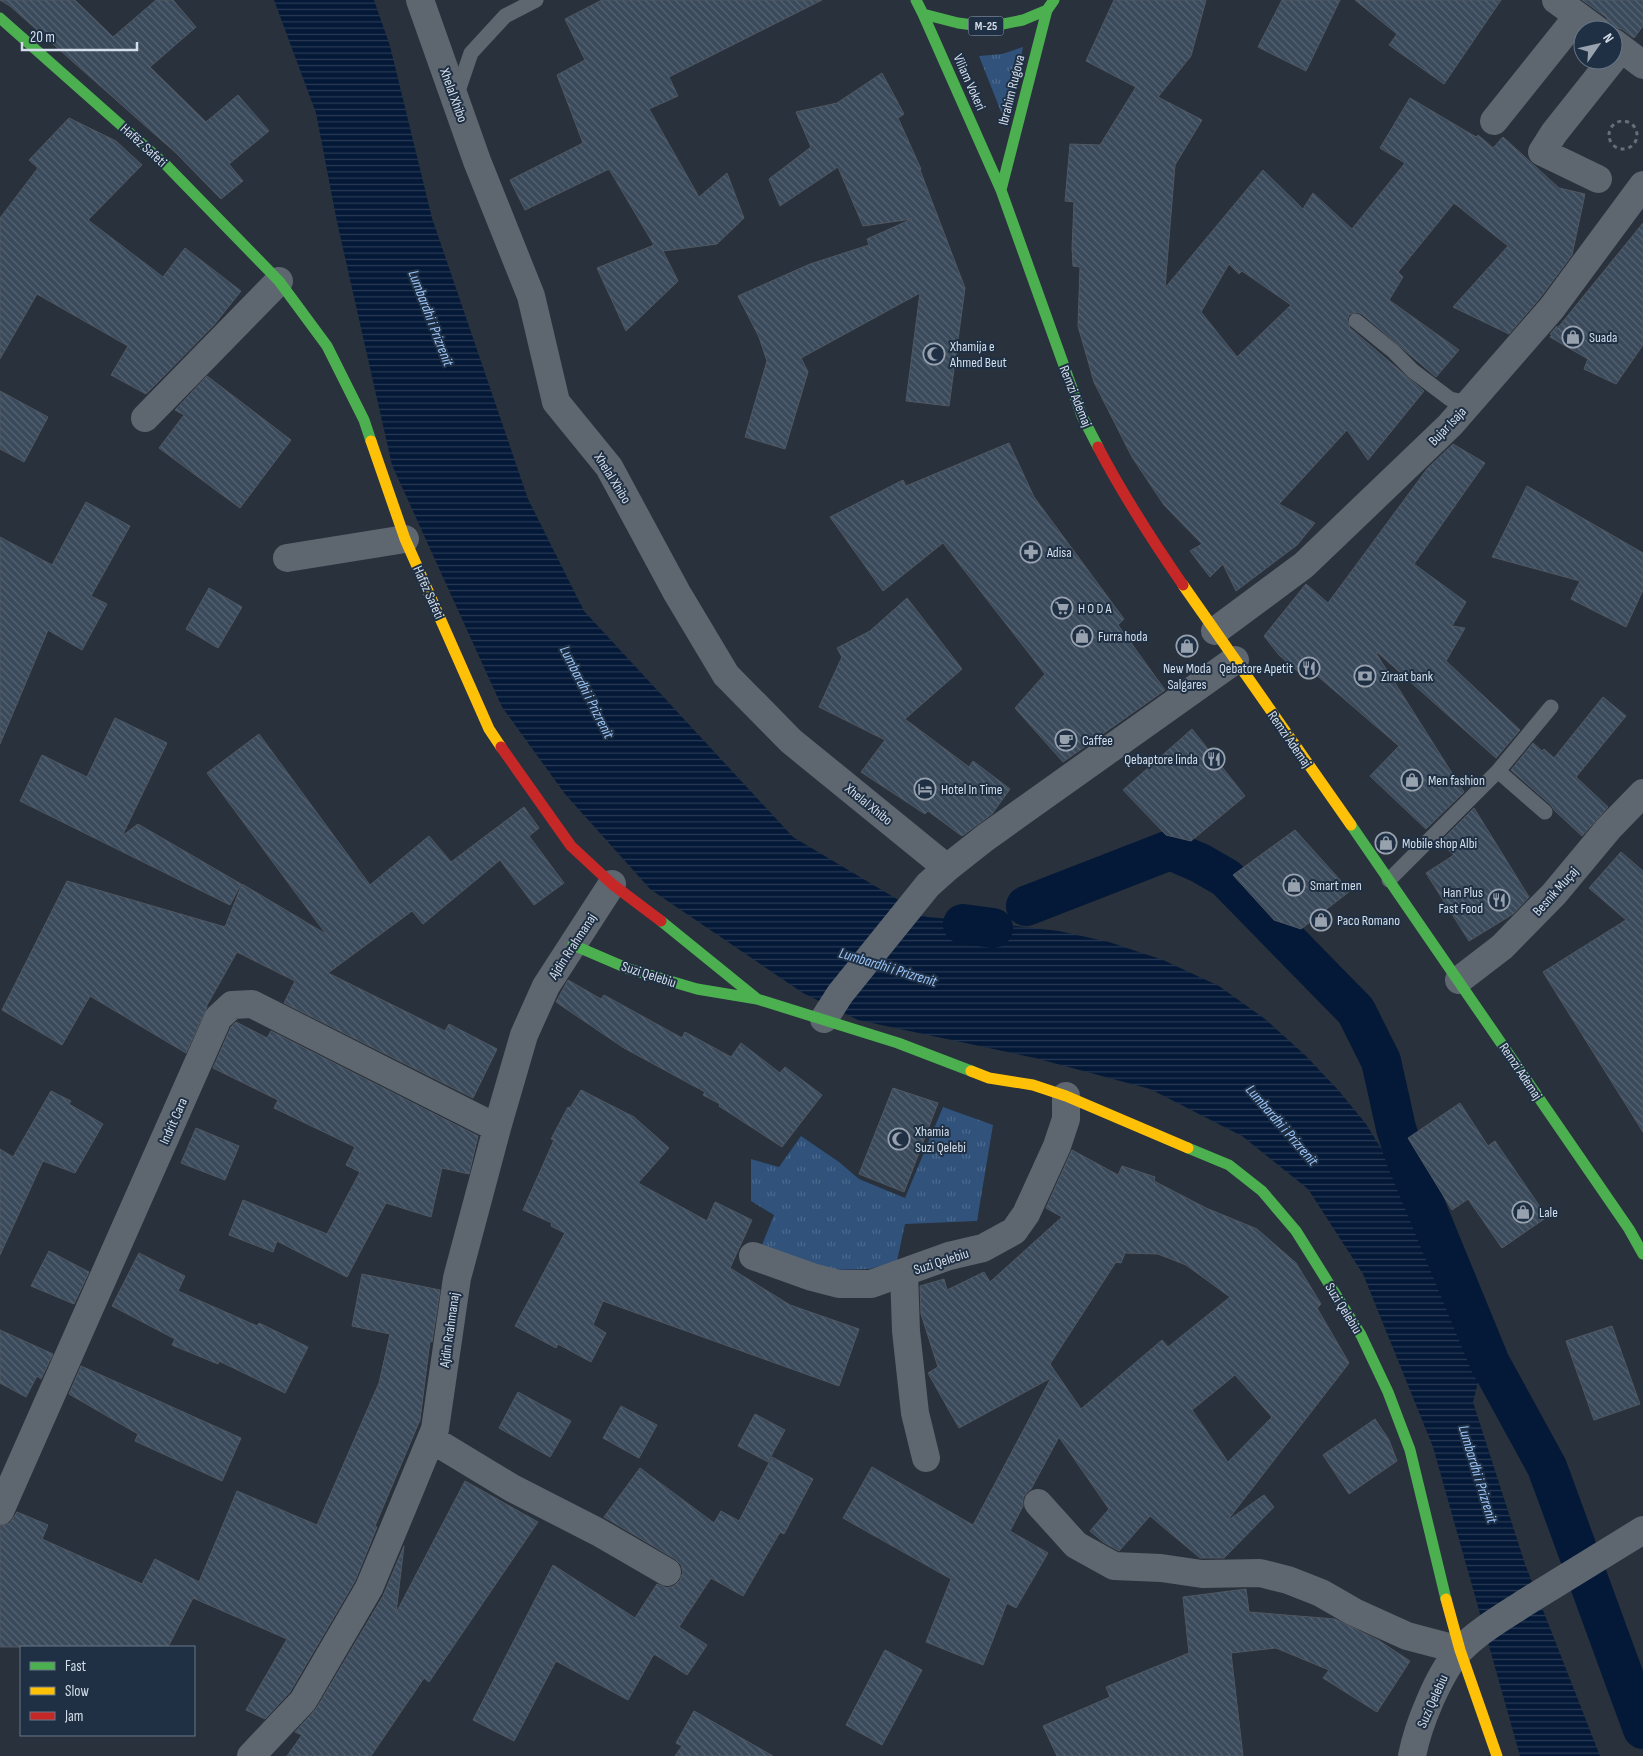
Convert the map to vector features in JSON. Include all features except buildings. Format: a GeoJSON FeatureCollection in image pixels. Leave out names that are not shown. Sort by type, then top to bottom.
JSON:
{"type":"FeatureCollection","features":[{"type":"Feature","properties":{"kind":"street","name":"Xhelal Xhibo"},"geometry":{"type":"LineString","coordinates":[[420,0],[478,161],[531,296],[556,402],[609,467],[677,593],[726,675],[791,741],[938,876]]}},
{"type":"Feature","properties":{"kind":"street","name":"Viliam Vokeri"},"geometry":{"type":"LineString","coordinates":[[916,0],[1001,190]]}},
{"type":"Feature","properties":{"kind":"street"},"geometry":{"type":"LineString","coordinates":[[1556,0],[1584,20]]}},
{"type":"Feature","properties":{"kind":"street","name":"M-25"},"geometry":{"type":"LineString","coordinates":[[923,14],[958,23],[988,27],[1024,20],[1050,5]]}},
{"type":"Feature","properties":{"kind":"street","name":"Ibrahim Rugova"},"geometry":{"type":"LineString","coordinates":[[1001,190],[1050,5]]}},
{"type":"Feature","properties":{"kind":"street","name":"Hafëz Safeti"},"geometry":{"type":"LineString","coordinates":[[0,18],[166,165],[279,281],[327,346],[364,420],[405,539],[489,729],[571,846],[612,884]]}},
{"type":"Feature","properties":{"kind":"street"},"geometry":{"type":"LineString","coordinates":[[1494,120],[1573,38]]}},
{"type":"Feature","properties":{"kind":"street"},"geometry":{"type":"LineString","coordinates":[[1623,56],[1643,65]]}},
{"type":"Feature","properties":{"kind":"street"},"geometry":{"type":"LineString","coordinates":[[1598,179],[1542,152],[1554,133],[1602,70]]}},
{"type":"Feature","properties":{"kind":"street","name":"Bujar Isaja"},"geometry":{"type":"LineString","coordinates":[[1215,631],[1304,565],[1450,425],[1552,308],[1643,185]]}},
{"type":"Feature","properties":{"kind":"street","name":"Remzi Ademaj"},"geometry":{"type":"LineString","coordinates":[[1001,190],[1082,416],[1109,468],[1157,547],[1459,980],[1629,1229],[1643,1254]]}},
{"type":"Feature","properties":{"kind":"street"},"geometry":{"type":"LineString","coordinates":[[144,418],[279,281]]}},
{"type":"Feature","properties":{"kind":"street"},"geometry":{"type":"LineString","coordinates":[[287,558],[405,539]]}},
{"type":"Feature","properties":{"kind":"street"},"geometry":{"type":"LineString","coordinates":[[824,1019],[840,994],[938,876],[985,838],[1235,660]]}},
{"type":"Feature","properties":{"kind":"street","name":"Besnik Muçaj"},"geometry":{"type":"LineString","coordinates":[[1459,980],[1502,948],[1554,894],[1609,828],[1643,793]]}},
{"type":"Feature","properties":{"kind":"street","name":"Ajdin Rrahmanaj"},"geometry":{"type":"LineString","coordinates":[[251,1756],[303,1701],[369,1588],[431,1440],[435,1429],[456,1278],[524,1035],[546,986],[612,884]]}},
{"type":"Feature","properties":{"kind":"street","name":"Suzi Qelebiu"},"geometry":{"type":"LineString","coordinates":[[612,884],[758,999]]}},
{"type":"Feature","properties":{"kind":"street","name":"Suzi Qelebiu"},"geometry":{"type":"LineString","coordinates":[[573,945],[638,972],[697,989],[758,999],[898,1044],[989,1078],[1033,1085],[1066,1096],[1229,1165],[1262,1192],[1296,1231],[1361,1334],[1388,1392],[1410,1450],[1439,1575],[1460,1650],[1497,1756]]}},
{"type":"Feature","properties":{"kind":"street","name":"Indrit Cara"},"geometry":{"type":"LineString","coordinates":[[0,1511],[218,1018],[232,1004],[252,1004],[497,1128]]}},
{"type":"Feature","properties":{"kind":"street","name":"Suzi Qelebiu"},"geometry":{"type":"LineString","coordinates":[[753,1256],[812,1278],[838,1284],[871,1284],[950,1256],[984,1248],[1014,1231],[1026,1214],[1057,1146],[1066,1120],[1066,1096]]}},
{"type":"Feature","properties":{"kind":"street"},"geometry":{"type":"LineString","coordinates":[[904,1273],[906,1331],[915,1413],[926,1458]]}},
{"type":"Feature","properties":{"kind":"street"},"geometry":{"type":"LineString","coordinates":[[431,1440],[512,1488],[598,1532],[667,1572]]}},
{"type":"Feature","properties":{"kind":"street"},"geometry":{"type":"LineString","coordinates":[[1038,1503],[1076,1545],[1114,1566],[1160,1568],[1202,1574],[1260,1573],[1288,1580],[1321,1593],[1354,1612],[1407,1636],[1460,1650],[1480,1632],[1592,1560],[1643,1530]]}},
{"type":"Feature","properties":{"kind":"street","name":"Suzi Qelebiu"},"geometry":{"type":"LineString","coordinates":[[1412,1756],[1432,1695],[1439,1680],[1460,1650]]}},
{"type":"Feature","properties":{"kind":"lane"},"geometry":{"type":"LineString","coordinates":[[456,99],[471,53],[505,16],[536,0]]}},
{"type":"Feature","properties":{"kind":"lane"},"geometry":{"type":"LineString","coordinates":[[1356,321],[1393,351],[1413,371],[1450,399],[1468,403]]}},
{"type":"Feature","properties":{"kind":"lane"},"geometry":{"type":"LineString","coordinates":[[1389,880],[1498,771],[1551,707]]}},
{"type":"Feature","properties":{"kind":"lane"},"geometry":{"type":"LineString","coordinates":[[1498,771],[1545,812]]}},
{"type":"Feature","properties":{"kind":"path"},"geometry":{"type":"LineString","coordinates":[[1620,121],[1628,122],[1635,127],[1637,132],[1636,141],[1629,147],[1616,146],[1610,139],[1609,134],[1612,126],[1620,121]]}},
{"type":"Feature","properties":{"kind":"green space"},"geometry":{"type":"Polygon","coordinates":[[[1023,47],[1007,127],[979,56],[1002,54],[1023,47]]]}},
{"type":"Feature","properties":{"kind":"green space"},"geometry":{"type":"Polygon","coordinates":[[[943,1107],[993,1125],[977,1221],[905,1224],[897,1261],[869,1269],[829,1270],[762,1245],[774,1215],[751,1201],[751,1159],[779,1167],[801,1136],[839,1162],[859,1179],[905,1198],[943,1107]]]}},
{"type":"Feature","properties":{"kind":"water","name":"Lumbardhi i Prizrenit"},"geometry":{"type":"Polygon","coordinates":[[[274,0],[374,0],[390,46],[432,218],[528,499],[584,611],[793,837],[927,917],[963,920],[963,931],[997,936],[1007,925],[1059,931],[1109,942],[1163,960],[1219,986],[1265,1019],[1306,1056],[1339,1091],[1366,1124],[1414,1202],[1466,1336],[1482,1366],[1473,1402],[1525,1564],[1600,1756],[1520,1756],[1433,1447],[1363,1274],[1308,1189],[1242,1136],[1150,1089],[1035,1058],[858,1020],[803,993],[650,889],[565,794],[502,707],[392,465],[337,222],[316,113],[274,0]]]}},
{"type":"Feature","properties":{"kind":"waterway"},"geometry":{"type":"LineString","coordinates":[[1026,906],[1170,850],[1200,863],[1226,878],[1356,1011],[1381,1061],[1396,1128],[1405,1156],[1490,1363],[1547,1467],[1643,1729]]}},
{"type":"Feature","properties":{"kind":"waterway"},"geometry":{"type":"LineString","coordinates":[[963,924],[993,928]]}},
{"type":"Feature","properties":{"kind":"traffic: fast"},"geometry":{"type":"LineString","coordinates":[[916,0],[923,14],[958,23],[988,27],[1023,20],[1047,10],[1054,0]]}},
{"type":"Feature","properties":{"kind":"traffic: fast"},"geometry":{"type":"LineString","coordinates":[[1001,190],[1047,10]]}},
{"type":"Feature","properties":{"kind":"traffic: fast"},"geometry":{"type":"LineString","coordinates":[[923,14],[1001,190],[1082,416],[1098,447]]}},
{"type":"Feature","properties":{"kind":"traffic: fast"},"geometry":{"type":"LineString","coordinates":[[0,18],[166,165],[279,281],[327,346],[364,420],[371,441]]}},
{"type":"Feature","properties":{"kind":"traffic: fast"},"geometry":{"type":"LineString","coordinates":[[1351,825],[1629,1229],[1643,1254]]}},
{"type":"Feature","properties":{"kind":"traffic: fast"},"geometry":{"type":"LineString","coordinates":[[661,921],[756,998]]}},
{"type":"Feature","properties":{"kind":"traffic: fast"},"geometry":{"type":"LineString","coordinates":[[573,945],[629,969],[697,989],[757,999],[898,1043],[971,1071]]}},
{"type":"Feature","properties":{"kind":"traffic: fast"},"geometry":{"type":"LineString","coordinates":[[1188,1148],[1229,1165],[1262,1191],[1296,1231],[1361,1335],[1388,1392],[1410,1450],[1446,1599]]}},
{"type":"Feature","properties":{"kind":"traffic: slow"},"geometry":{"type":"LineString","coordinates":[[371,441],[405,539],[489,729],[501,747]]}},
{"type":"Feature","properties":{"kind":"traffic: slow"},"geometry":{"type":"LineString","coordinates":[[1183,585],[1351,825]]}},
{"type":"Feature","properties":{"kind":"traffic: slow"},"geometry":{"type":"LineString","coordinates":[[971,1071],[989,1078],[1033,1085],[1066,1096],[1188,1148]]}},
{"type":"Feature","properties":{"kind":"traffic: slow"},"geometry":{"type":"LineString","coordinates":[[1446,1599],[1460,1650],[1497,1756]]}},
{"type":"Feature","properties":{"kind":"traffic: jam"},"geometry":{"type":"LineString","coordinates":[[1098,447],[1138,517],[1183,585]]}},
{"type":"Feature","properties":{"kind":"traffic: jam"},"geometry":{"type":"LineString","coordinates":[[501,747],[571,846],[612,884],[661,921]]}},
{"type":"Feature","properties":{"kind":"place","name":"Suada"},"geometry":{"type":"Point","coordinates":[1573,337]}},
{"type":"Feature","properties":{"kind":"place","name":"Xhamija e Ahmed Beut"},"geometry":{"type":"Point","coordinates":[934,354]}},
{"type":"Feature","properties":{"kind":"place","name":"Adisa"},"geometry":{"type":"Point","coordinates":[1031,552]}},
{"type":"Feature","properties":{"kind":"place","name":"H O D A"},"geometry":{"type":"Point","coordinates":[1062,608]}},
{"type":"Feature","properties":{"kind":"place","name":"Furra hoda"},"geometry":{"type":"Point","coordinates":[1082,636]}},
{"type":"Feature","properties":{"kind":"place","name":"New Moda Salgares"},"geometry":{"type":"Point","coordinates":[1187,646]}},
{"type":"Feature","properties":{"kind":"place","name":"Qebatore Apetit"},"geometry":{"type":"Point","coordinates":[1309,668]}},
{"type":"Feature","properties":{"kind":"place","name":"Ziraat bank"},"geometry":{"type":"Point","coordinates":[1365,676]}},
{"type":"Feature","properties":{"kind":"place","name":"Caffee"},"geometry":{"type":"Point","coordinates":[1066,740]}},
{"type":"Feature","properties":{"kind":"place","name":"Qebaptore linda"},"geometry":{"type":"Point","coordinates":[1214,759]}},
{"type":"Feature","properties":{"kind":"place","name":"Men fashion"},"geometry":{"type":"Point","coordinates":[1412,780]}},
{"type":"Feature","properties":{"kind":"place","name":"Hotel In Time"},"geometry":{"type":"Point","coordinates":[925,789]}},
{"type":"Feature","properties":{"kind":"place","name":"Mobile shop Albi"},"geometry":{"type":"Point","coordinates":[1386,843]}},
{"type":"Feature","properties":{"kind":"place","name":"Smart men"},"geometry":{"type":"Point","coordinates":[1294,885]}},
{"type":"Feature","properties":{"kind":"place","name":"Han Plus Fast Food"},"geometry":{"type":"Point","coordinates":[1499,900]}},
{"type":"Feature","properties":{"kind":"place","name":"Paco Romano"},"geometry":{"type":"Point","coordinates":[1321,920]}},
{"type":"Feature","properties":{"kind":"place","name":"Xhamia Suzi Qelebi"},"geometry":{"type":"Point","coordinates":[899,1139]}},
{"type":"Feature","properties":{"kind":"place","name":"Lale"},"geometry":{"type":"Point","coordinates":[1523,1212]}}]}
